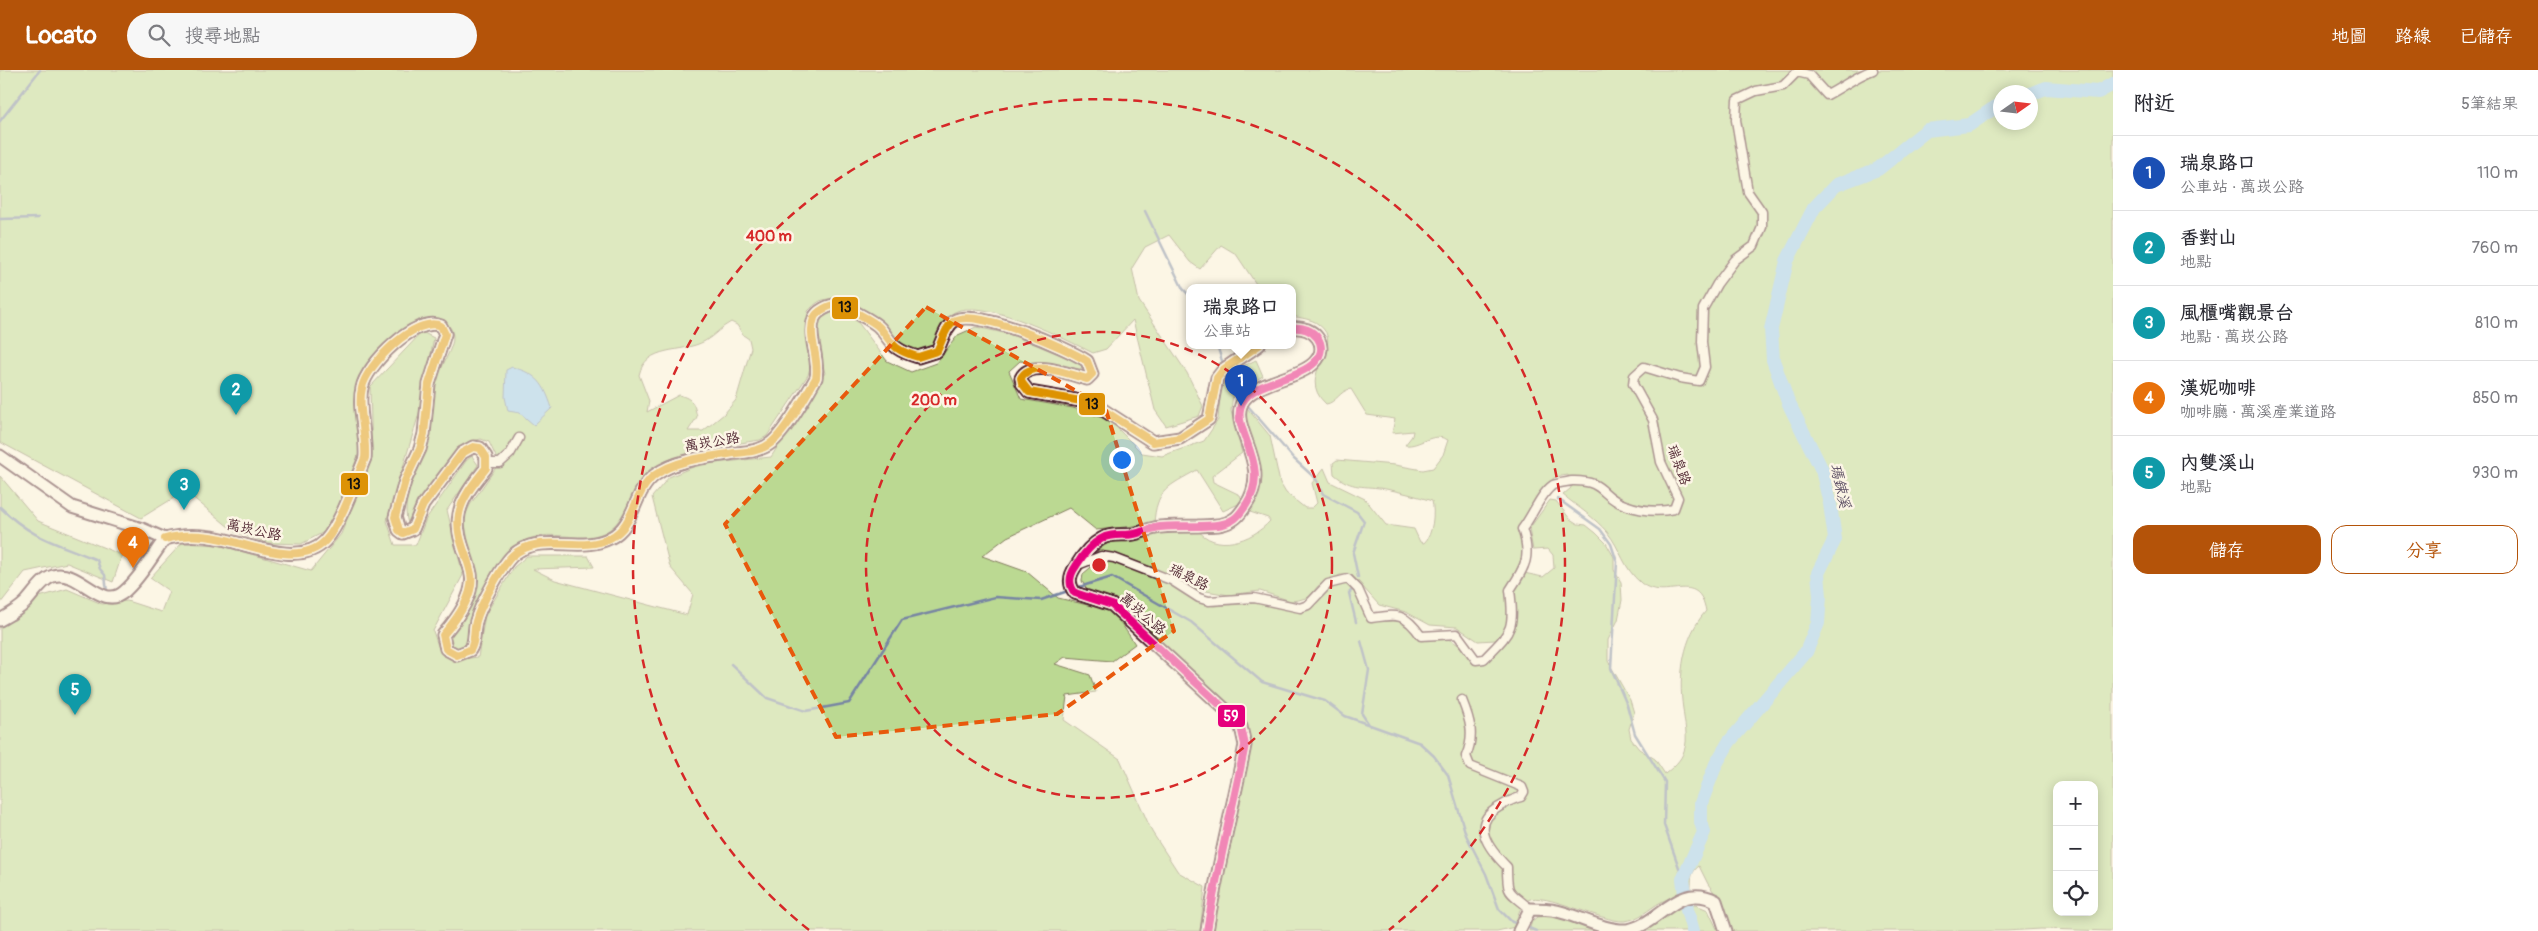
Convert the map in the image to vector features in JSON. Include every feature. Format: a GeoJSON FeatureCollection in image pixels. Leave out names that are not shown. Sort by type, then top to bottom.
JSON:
{"type":"FeatureCollection","features":[{"type":"Feature","properties":{"kind":"street","name":"瑞泉路"},"geometry":{"type":"LineString","coordinates":[[1076,566],[1101,556],[1114,558],[1172,580],[1199,598],[1209,601],[1254,598],[1300,608],[1308,605],[1328,584],[1348,579],[1358,589],[1371,618],[1393,615],[1406,618],[1421,636],[1456,634],[1476,660],[1484,659],[1510,632],[1513,615],[1510,590],[1523,570],[1528,555],[1528,544],[1522,529],[1553,485],[1588,481],[1599,486],[1625,506],[1660,512],[1674,509],[1677,504],[1678,498],[1662,462],[1653,420],[1633,384],[1634,376],[1644,367],[1680,378],[1699,381],[1705,367],[1702,342],[1703,310],[1717,284],[1735,260],[1754,246],[1762,227],[1762,212],[1748,192],[1736,120],[1737,100],[1756,91],[1783,86],[1798,72],[1809,75],[1827,95],[1847,86],[1859,75],[1873,70]]}},
{"type":"Feature","properties":{"kind":"street","name":"萬崁公路"},"geometry":{"type":"LineString","coordinates":[[165,539],[178,536],[211,537],[280,552],[300,552],[319,546],[331,533],[365,458],[366,447],[361,396],[365,379],[403,336],[426,324],[441,326],[445,334],[429,384],[424,434],[420,449],[405,481],[395,517],[399,530],[403,533],[413,529],[423,505],[462,453],[473,447],[480,448],[483,452],[486,468],[463,500],[459,513],[460,543],[472,582],[455,620],[443,635],[446,649],[457,655],[470,650],[474,644],[478,614],[488,593],[508,561],[519,551],[532,545],[593,543],[612,538],[628,521],[646,483],[660,472],[679,464],[755,450],[773,442],[816,378],[818,368],[812,337],[814,320],[819,312],[828,307],[836,305],[849,310],[880,328],[897,348],[918,357],[937,351],[949,325],[961,318],[975,318],[1039,337],[1088,361],[1092,374],[1087,379],[1052,369],[1032,369],[1021,378],[1025,389],[1029,392],[1087,402],[1097,406],[1153,442],[1180,438],[1210,419],[1217,378],[1224,369],[1253,349]]}},
{"type":"Feature","properties":{"kind":"street"},"geometry":{"type":"LineString","coordinates":[[1076,566],[1087,550],[1105,536],[1134,534],[1159,527],[1215,526],[1225,524],[1236,518],[1250,499],[1255,478],[1255,464],[1242,425],[1241,405],[1244,400],[1260,389],[1311,366],[1317,358],[1319,344],[1313,331],[1302,327],[1296,328]]}},
{"type":"Feature","properties":{"kind":"street"},"geometry":{"type":"LineString","coordinates":[[486,463],[500,463],[510,454],[519,438]]}},
{"type":"Feature","properties":{"kind":"street"},"geometry":{"type":"LineString","coordinates":[[0,456],[72,508],[142,529],[165,539],[133,583],[124,593],[114,598],[104,597],[69,576],[54,576],[44,581],[25,603],[0,620]]}},
{"type":"Feature","properties":{"kind":"street","name":"萬崁公路"},"geometry":{"type":"LineString","coordinates":[[1076,566],[1070,581],[1075,594],[1112,605],[1229,713],[1244,733],[1245,744],[1232,814],[1220,854],[1206,931]]}},
{"type":"Feature","properties":{"kind":"street"},"geometry":{"type":"LineString","coordinates":[[1462,700],[1471,722],[1471,744],[1466,756],[1470,766],[1522,787],[1524,792],[1520,797],[1513,798],[1488,813],[1483,823],[1484,833],[1492,850],[1507,867],[1509,894],[1530,908],[1556,910],[1607,928],[1626,930],[1642,924],[1668,906],[1694,895],[1705,896],[1716,901],[1726,931]]}},
{"type":"Feature","properties":{"kind":"street"},"geometry":{"type":"LineString","coordinates":[[1519,928],[1530,908]]}},
{"type":"Feature","properties":{"kind":"highlighted area"},"geometry":{"type":"Polygon","coordinates":[[[926,307],[1105,407],[1174,631],[1057,714],[836,737],[725,524],[926,307]]]}},
{"type":"Feature","properties":{"kind":"green space"},"geometry":{"type":"Polygon","coordinates":[[[0,70],[2113,70],[2113,931],[2041,929],[2006,931],[1730,931],[1722,903],[1708,884],[1699,866],[1693,872],[1690,892],[1664,900],[1639,916],[1624,921],[1602,917],[1559,903],[1536,898],[1528,900],[1522,905],[1515,927],[1497,931],[1211,931],[1246,726],[1229,706],[1136,620],[1089,594],[1082,581],[1083,574],[1097,562],[1109,560],[1166,582],[1204,604],[1214,606],[1258,603],[1296,611],[1330,587],[1347,582],[1355,589],[1368,618],[1399,621],[1410,627],[1424,639],[1449,639],[1476,662],[1481,663],[1488,662],[1512,631],[1515,615],[1512,591],[1524,573],[1543,577],[1554,568],[1553,555],[1548,549],[1533,550],[1529,529],[1550,500],[1556,501],[1570,519],[1578,524],[1586,525],[1596,533],[1606,543],[1614,557],[1614,570],[1621,582],[1622,600],[1618,620],[1608,640],[1608,661],[1630,700],[1634,713],[1629,729],[1631,739],[1639,749],[1655,759],[1665,774],[1683,755],[1686,741],[1681,683],[1684,657],[1692,632],[1706,611],[1702,598],[1696,591],[1680,588],[1661,590],[1641,583],[1626,565],[1607,532],[1592,517],[1563,495],[1571,488],[1568,475],[1555,477],[1544,487],[1525,519],[1522,558],[1506,592],[1509,609],[1507,629],[1495,640],[1478,641],[1457,627],[1430,625],[1406,612],[1379,605],[1352,575],[1340,575],[1318,586],[1309,597],[1291,601],[1260,591],[1229,595],[1195,589],[1170,575],[1125,557],[1097,552],[1104,545],[1128,536],[1196,528],[1213,541],[1233,542],[1254,534],[1270,521],[1268,518],[1250,512],[1249,507],[1253,501],[1242,410],[1247,408],[1270,436],[1280,483],[1286,493],[1305,508],[1312,508],[1317,503],[1312,483],[1324,468],[1330,482],[1365,499],[1386,525],[1414,529],[1420,542],[1424,543],[1429,535],[1433,517],[1432,501],[1392,490],[1347,483],[1334,474],[1333,463],[1337,460],[1395,465],[1423,470],[1433,468],[1443,455],[1448,440],[1437,437],[1416,444],[1405,445],[1412,436],[1413,431],[1392,433],[1395,419],[1367,415],[1351,389],[1326,404],[1317,393],[1315,382],[1328,342],[1326,333],[1315,322],[1296,317],[1296,284],[1256,284],[1236,254],[1221,245],[1200,269],[1190,262],[1169,235],[1145,247],[1132,268],[1139,301],[1187,373],[1203,406],[1199,416],[1166,426],[1155,410],[1133,320],[1106,349],[1093,353],[1009,316],[974,309],[960,310],[951,314],[945,321],[929,349],[921,351],[909,349],[901,345],[882,323],[853,304],[835,299],[820,301],[808,311],[807,343],[811,364],[808,375],[767,436],[760,440],[699,451],[666,461],[654,467],[640,481],[616,524],[601,534],[586,537],[540,536],[523,541],[509,551],[498,563],[482,595],[470,646],[457,650],[453,647],[451,637],[457,626],[471,558],[464,518],[470,505],[495,469],[497,459],[489,442],[481,439],[471,441],[458,450],[412,523],[408,524],[406,513],[409,490],[429,436],[437,379],[453,341],[453,333],[447,324],[432,320],[364,371],[356,387],[362,445],[338,507],[324,532],[301,544],[269,543],[235,532],[185,491],[141,518],[0,442],[0,70]],[[731,322],[705,341],[696,345],[666,351],[649,358],[643,365],[639,375],[649,401],[647,412],[679,395],[687,398],[694,405],[697,417],[688,431],[703,431],[724,414],[736,400],[751,348],[749,339],[743,335],[737,325],[731,322]]]}},
{"type":"Feature","properties":{"kind":"green space"},"geometry":{"type":"Polygon","coordinates":[[[842,311],[857,321],[887,361],[911,372],[936,363],[958,335],[976,327],[1013,335],[1082,364],[1081,369],[1020,361],[1009,371],[1021,399],[1073,408],[1109,420],[1142,453],[1162,456],[1204,441],[1218,420],[1221,386],[1237,369],[1256,360],[1263,376],[1233,393],[1231,411],[1242,453],[1212,476],[1213,482],[1240,495],[1243,502],[1223,511],[1197,470],[1172,485],[1161,496],[1155,512],[1154,524],[1096,530],[1069,508],[1007,537],[982,556],[1027,572],[1058,598],[1113,611],[1135,644],[1112,661],[1065,657],[1055,664],[1090,675],[1096,692],[1067,696],[1064,720],[1120,759],[1152,832],[1178,872],[1205,887],[1200,931],[0,931],[0,623],[15,620],[39,597],[67,589],[102,604],[127,601],[161,612],[169,591],[150,578],[182,543],[219,545],[311,571],[341,534],[372,458],[370,387],[422,332],[434,338],[420,410],[387,521],[395,545],[416,545],[426,519],[466,461],[472,456],[478,465],[447,510],[463,575],[433,631],[439,649],[455,660],[478,657],[485,615],[514,567],[527,556],[588,556],[594,567],[533,569],[555,580],[687,615],[693,594],[670,567],[652,497],[669,477],[698,465],[771,457],[825,373],[811,325],[819,314],[842,311]]]}},
{"type":"Feature","properties":{"kind":"green space"},"geometry":{"type":"Polygon","coordinates":[[[0,476],[38,521],[122,555],[113,582],[67,563],[25,572],[0,604],[0,476]]]}},
{"type":"Feature","properties":{"kind":"green space"},"geometry":{"type":"Polygon","coordinates":[[[1696,905],[1708,910],[1718,931],[1634,931],[1676,906],[1696,905]]]}},
{"type":"Feature","properties":{"kind":"green space"},"geometry":{"type":"Polygon","coordinates":[[[1549,916],[1614,931],[1529,931],[1532,921],[1537,917],[1549,916]]]}},
{"type":"Feature","properties":{"kind":"water"},"geometry":{"type":"Polygon","coordinates":[[[512,367],[534,377],[546,392],[552,408],[534,425],[520,413],[508,411],[505,397],[506,370],[512,367]]]}},
{"type":"Feature","properties":{"kind":"waterway"},"geometry":{"type":"LineString","coordinates":[[0,121],[40,70]]}},
{"type":"Feature","properties":{"kind":"waterway","name":"瑪鋉溪"},"geometry":{"type":"LineString","coordinates":[[2038,91],[2046,88],[2098,92],[2113,84]]}},
{"type":"Feature","properties":{"kind":"waterway","name":"瑪鋉溪"},"geometry":{"type":"LineString","coordinates":[[1693,931],[1687,910],[1683,879],[1704,832],[1701,822],[1701,803],[1716,764],[1729,742],[1806,652],[1818,623],[1820,596],[1818,573],[1835,539],[1830,504],[1822,470],[1788,402],[1773,360],[1771,329],[1787,261],[1814,208],[1836,185],[1878,169],[1927,130],[1969,125],[1993,109]]}},
{"type":"Feature","properties":{"kind":"waterway"},"geometry":{"type":"LineString","coordinates":[[1145,211],[1186,292]]}},
{"type":"Feature","properties":{"kind":"waterway"},"geometry":{"type":"LineString","coordinates":[[0,219],[38,218]]}},
{"type":"Feature","properties":{"kind":"waterway"},"geometry":{"type":"LineString","coordinates":[[1218,349],[1222,361]]}},
{"type":"Feature","properties":{"kind":"waterway"},"geometry":{"type":"LineString","coordinates":[[1227,374],[1239,395]]}},
{"type":"Feature","properties":{"kind":"waterway"},"geometry":{"type":"LineString","coordinates":[[1248,406],[1294,459],[1316,479],[1323,494],[1357,512],[1364,521],[1353,553],[1358,577]]}},
{"type":"Feature","properties":{"kind":"waterway"},"geometry":{"type":"LineString","coordinates":[[1558,499],[1600,529],[1611,544],[1617,562],[1611,668],[1627,705],[1635,734],[1665,782],[1664,825],[1683,879]]}},
{"type":"Feature","properties":{"kind":"waterway"},"geometry":{"type":"LineString","coordinates":[[0,507],[34,533],[97,560],[100,569],[105,575],[107,592]]}},
{"type":"Feature","properties":{"kind":"waterway"},"geometry":{"type":"LineString","coordinates":[[1079,587],[1112,577],[1191,622],[1262,682],[1325,701],[1345,716],[1420,743],[1434,756],[1448,775],[1466,835],[1486,874],[1499,909],[1512,922],[1519,924]]}},
{"type":"Feature","properties":{"kind":"waterway"},"geometry":{"type":"LineString","coordinates":[[1353,589],[1349,593],[1356,622]]}},
{"type":"Feature","properties":{"kind":"waterway"},"geometry":{"type":"LineString","coordinates":[[731,664],[767,698],[806,711],[849,703],[902,620],[995,597],[1041,600],[1065,592]]}},
{"type":"Feature","properties":{"kind":"waterway"},"geometry":{"type":"LineString","coordinates":[[1361,641],[1369,670],[1362,714],[1370,726]]}},
{"type":"Feature","properties":{"kind":"waterway"},"geometry":{"type":"LineString","coordinates":[[1524,926],[1536,931]]}},
{"type":"Feature","properties":{"kind":"transit line","name":"13"},"geometry":{"type":"LineString","coordinates":[[165,539],[186,536],[208,537],[275,552],[289,553],[315,549],[325,541],[342,514],[365,458],[361,396],[366,378],[382,355],[394,344],[419,327],[431,324],[441,326],[445,334],[429,384],[424,434],[420,449],[405,481],[395,517],[399,530],[403,533],[413,529],[423,505],[462,453],[473,447],[480,448],[486,457],[486,468],[466,496],[458,522],[460,538],[471,574],[470,590],[459,615],[443,635],[446,649],[457,655],[470,650],[478,614],[497,577],[512,556],[534,545],[586,544],[610,538],[625,525],[642,490],[655,475],[683,462],[754,451],[771,443],[789,422],[816,378],[817,370],[812,325],[816,315],[827,307],[836,305],[859,314],[877,325],[897,348],[918,357],[937,351],[951,324],[954,321],[965,318],[1000,324],[1061,347],[1087,361],[1092,374],[1087,379],[1042,368],[1033,369],[1026,372],[1021,378],[1022,383],[1029,392],[1087,402],[1097,406],[1153,442],[1180,438],[1209,419],[1217,378],[1224,369],[1253,349]]}},
{"type":"Feature","properties":{"kind":"transit line","name":"59"},"geometry":{"type":"LineString","coordinates":[[1207,931],[1215,884],[1245,745],[1241,727],[1229,713],[1112,605],[1075,593],[1070,580],[1084,555],[1093,544],[1105,537],[1134,534],[1160,527],[1221,524],[1236,518],[1246,505],[1253,490],[1255,476],[1253,462],[1241,424],[1240,413],[1242,403],[1255,390],[1307,368],[1314,363],[1321,350],[1318,338],[1313,333],[1296,328]]}},
{"type":"Feature","properties":{"kind":"place","name":"瑞泉路口"},"geometry":{"type":"Point","coordinates":[1241,406]}},
{"type":"Feature","properties":{"kind":"place","name":"香對山"},"geometry":{"type":"Point","coordinates":[236,415]}},
{"type":"Feature","properties":{"kind":"place","name":"風櫃嘴觀景台"},"geometry":{"type":"Point","coordinates":[184,510]}},
{"type":"Feature","properties":{"kind":"place","name":"漢妮咖啡"},"geometry":{"type":"Point","coordinates":[133,568]}},
{"type":"Feature","properties":{"kind":"place","name":"內雙溪山"},"geometry":{"type":"Point","coordinates":[75,715]}}]}
